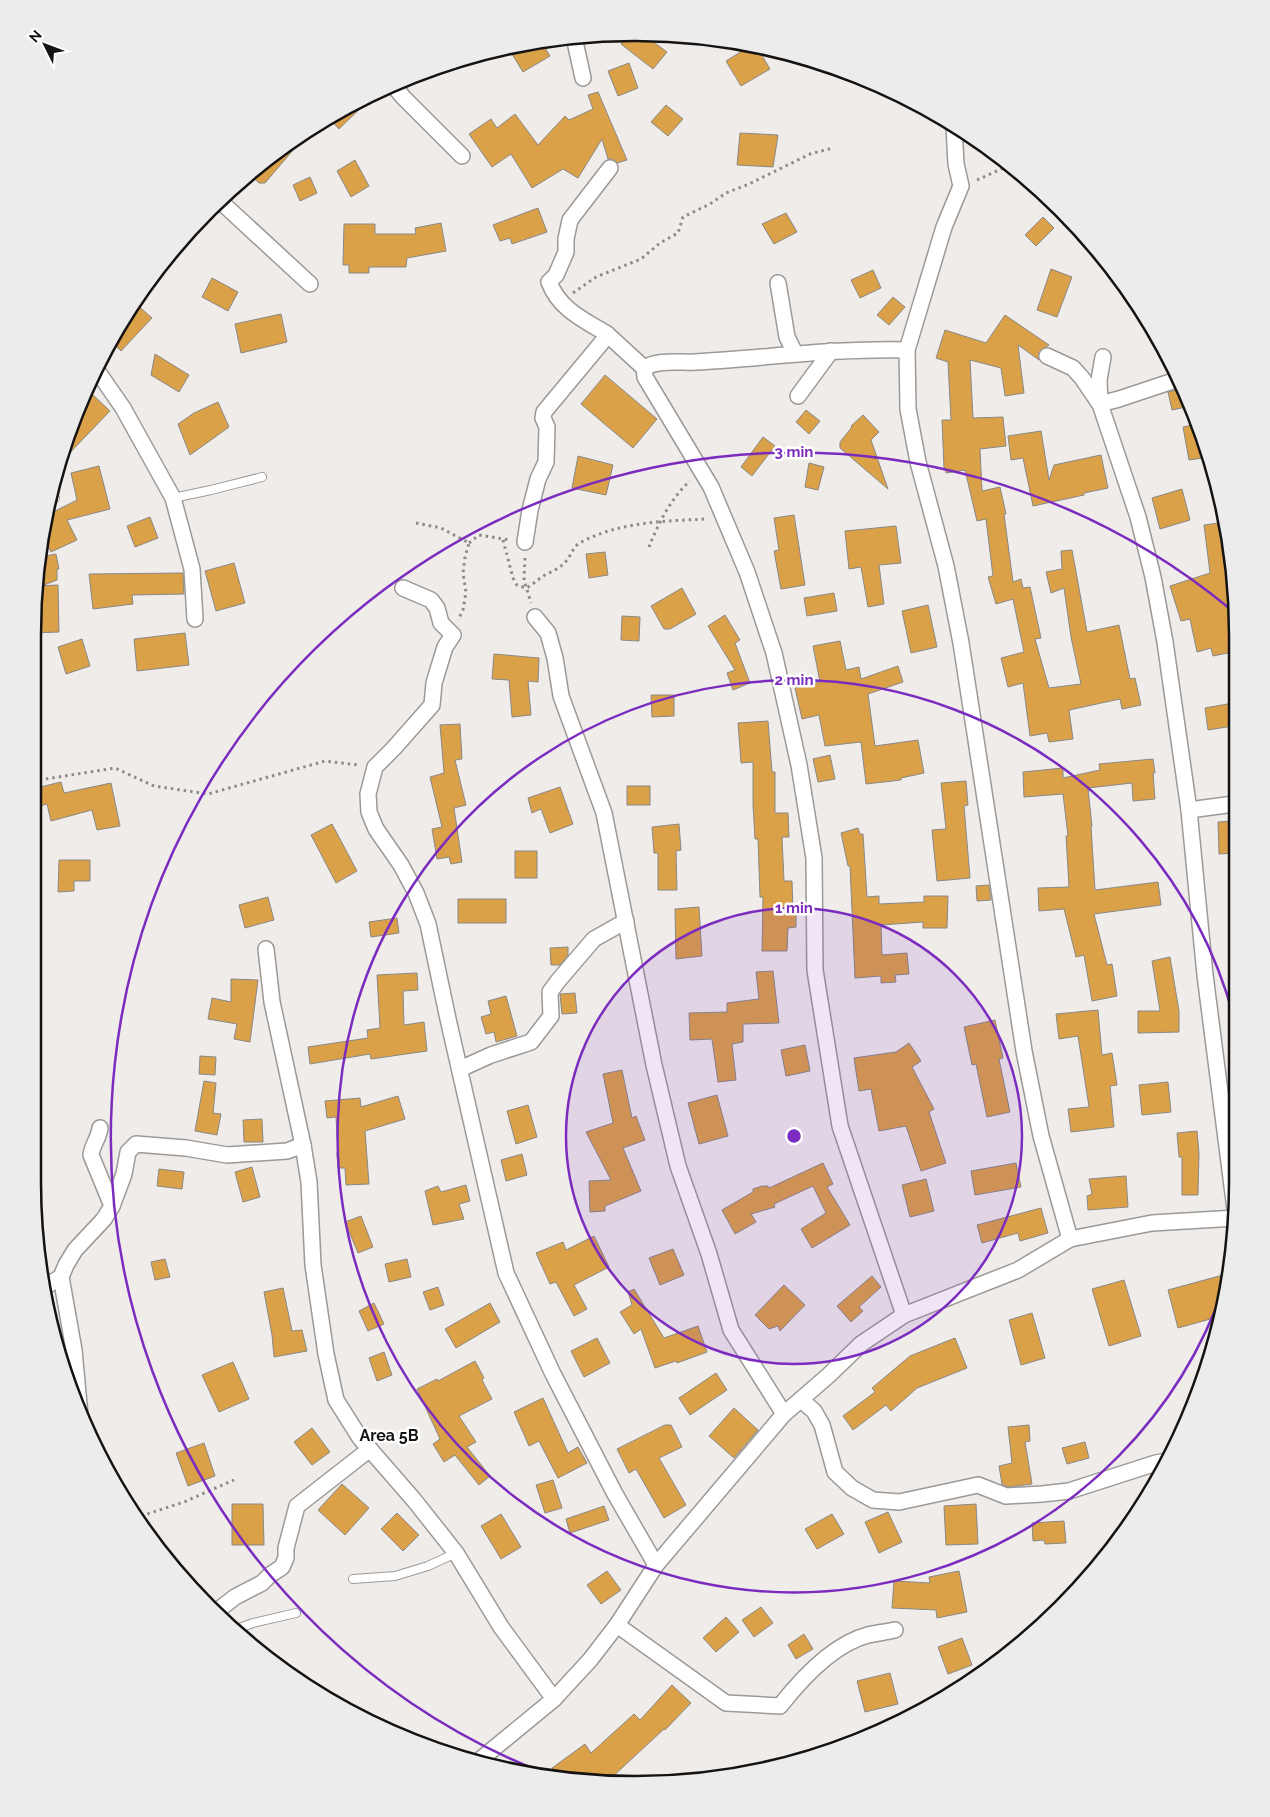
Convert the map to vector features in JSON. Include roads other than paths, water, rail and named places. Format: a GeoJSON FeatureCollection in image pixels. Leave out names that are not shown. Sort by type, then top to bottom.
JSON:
{"type":"FeatureCollection","features":[{"type":"Feature","properties":{"kind":"street"},"geometry":{"type":"LineString","coordinates":[[575,45],[582,78]]}},
{"type":"Feature","properties":{"kind":"street"},"geometry":{"type":"LineString","coordinates":[[398,91],[462,156]]}},
{"type":"Feature","properties":{"kind":"street"},"geometry":{"type":"LineString","coordinates":[[954,135],[956,164],[962,186],[944,227],[907,350],[908,409],[918,462],[946,566],[961,643],[1024,1051],[1041,1136],[1070,1239]]}},
{"type":"Feature","properties":{"kind":"street"},"geometry":{"type":"LineString","coordinates":[[610,168],[570,220],[566,239],[566,252],[556,275],[549,282],[560,301],[568,310],[607,334],[644,368],[644,376],[711,486],[747,572],[774,653],[799,765],[814,858],[814,970],[840,1126],[904,1316]]}},
{"type":"Feature","properties":{"kind":"street"},"geometry":{"type":"LineString","coordinates":[[225,206],[310,284]]}},
{"type":"Feature","properties":{"kind":"street"},"geometry":{"type":"LineString","coordinates":[[778,283],[786,337],[795,354]]}},
{"type":"Feature","properties":{"kind":"street"},"geometry":{"type":"LineString","coordinates":[[525,542],[530,510],[538,479],[546,462],[547,427],[543,418],[544,412],[598,348],[607,334]]}},
{"type":"Feature","properties":{"kind":"street"},"geometry":{"type":"LineString","coordinates":[[644,368],[651,364],[663,362],[696,362],[831,351],[907,350]]}},
{"type":"Feature","properties":{"kind":"street"},"geometry":{"type":"LineString","coordinates":[[798,396],[831,351]]}},
{"type":"Feature","properties":{"kind":"street"},"geometry":{"type":"LineString","coordinates":[[1047,356],[1073,368],[1100,404],[1138,517],[1153,577],[1165,642],[1189,810],[1205,975],[1229,1163]]}},
{"type":"Feature","properties":{"kind":"street"},"geometry":{"type":"LineString","coordinates":[[1100,404],[1099,380],[1103,357]]}},
{"type":"Feature","properties":{"kind":"street"},"geometry":{"type":"LineString","coordinates":[[101,375],[124,408],[174,498],[192,569],[195,619]]}},
{"type":"Feature","properties":{"kind":"street"},"geometry":{"type":"LineString","coordinates":[[1100,404],[1172,381]]}},
{"type":"Feature","properties":{"kind":"street"},"geometry":{"type":"LineString","coordinates":[[403,588],[430,600],[437,608],[441,623],[453,635],[446,647],[434,683],[432,705],[375,767],[368,794],[369,812],[376,829],[401,865],[416,893],[428,924],[506,1274],[557,1382],[615,1494],[656,1565]]}},
{"type":"Feature","properties":{"kind":"street"},"geometry":{"type":"LineString","coordinates":[[535,617],[548,633],[555,658],[561,696],[604,813],[654,1065],[678,1166],[709,1254],[731,1330],[784,1414]]}},
{"type":"Feature","properties":{"kind":"street"},"geometry":{"type":"LineString","coordinates":[[1189,810],[1229,805]]}},
{"type":"Feature","properties":{"kind":"street"},"geometry":{"type":"LineString","coordinates":[[460,1069],[491,1055],[531,1042],[551,1016],[550,992],[558,981],[594,939],[626,921]]}},
{"type":"Feature","properties":{"kind":"street"},"geometry":{"type":"LineString","coordinates":[[266,949],[272,1002],[304,1145],[309,1182],[313,1265],[326,1354],[336,1400],[360,1438],[414,1500],[456,1553],[501,1627],[554,1699]]}},
{"type":"Feature","properties":{"kind":"street"},"geometry":{"type":"LineString","coordinates":[[100,1128],[99,1136],[91,1149],[91,1155],[112,1206]]}},
{"type":"Feature","properties":{"kind":"street"},"geometry":{"type":"LineString","coordinates":[[77,1385],[74,1350],[61,1277],[75,1250],[104,1219],[112,1206],[124,1174],[128,1152],[136,1144],[186,1148],[227,1155],[287,1151],[304,1145]]}},
{"type":"Feature","properties":{"kind":"street"},"geometry":{"type":"LineString","coordinates":[[484,1757],[554,1699],[590,1660],[617,1625],[656,1565],[784,1414],[830,1375],[861,1344],[904,1316],[1018,1270],[1070,1239],[1152,1223],[1227,1219]]}},
{"type":"Feature","properties":{"kind":"street"},"geometry":{"type":"LineString","coordinates":[[50,1283],[61,1277]]}},
{"type":"Feature","properties":{"kind":"street"},"geometry":{"type":"LineString","coordinates":[[801,1400],[814,1411],[822,1425],[835,1472],[852,1488],[873,1500],[899,1502],[978,1484],[1006,1496],[1069,1491],[1158,1463]]}},
{"type":"Feature","properties":{"kind":"street"},"geometry":{"type":"LineString","coordinates":[[221,1608],[235,1596],[262,1583],[282,1566],[286,1558],[286,1548],[297,1506],[370,1449]]}},
{"type":"Feature","properties":{"kind":"street"},"geometry":{"type":"LineString","coordinates":[[617,1625],[726,1703],[780,1706],[795,1687],[833,1651],[867,1635],[895,1630]]}},
{"type":"Feature","properties":{"kind":"lane"},"geometry":{"type":"LineString","coordinates":[[174,498],[262,477]]}},
{"type":"Feature","properties":{"kind":"lane"},"geometry":{"type":"LineString","coordinates":[[352,1579],[395,1576],[428,1566],[456,1553]]}},
{"type":"Feature","properties":{"kind":"lane"},"geometry":{"type":"LineString","coordinates":[[243,1627],[296,1613]]}},
{"type":"Feature","properties":{"kind":"district","name":"Area 5B"},"geometry":{"type":"Point","coordinates":[389,1435]}}]}
